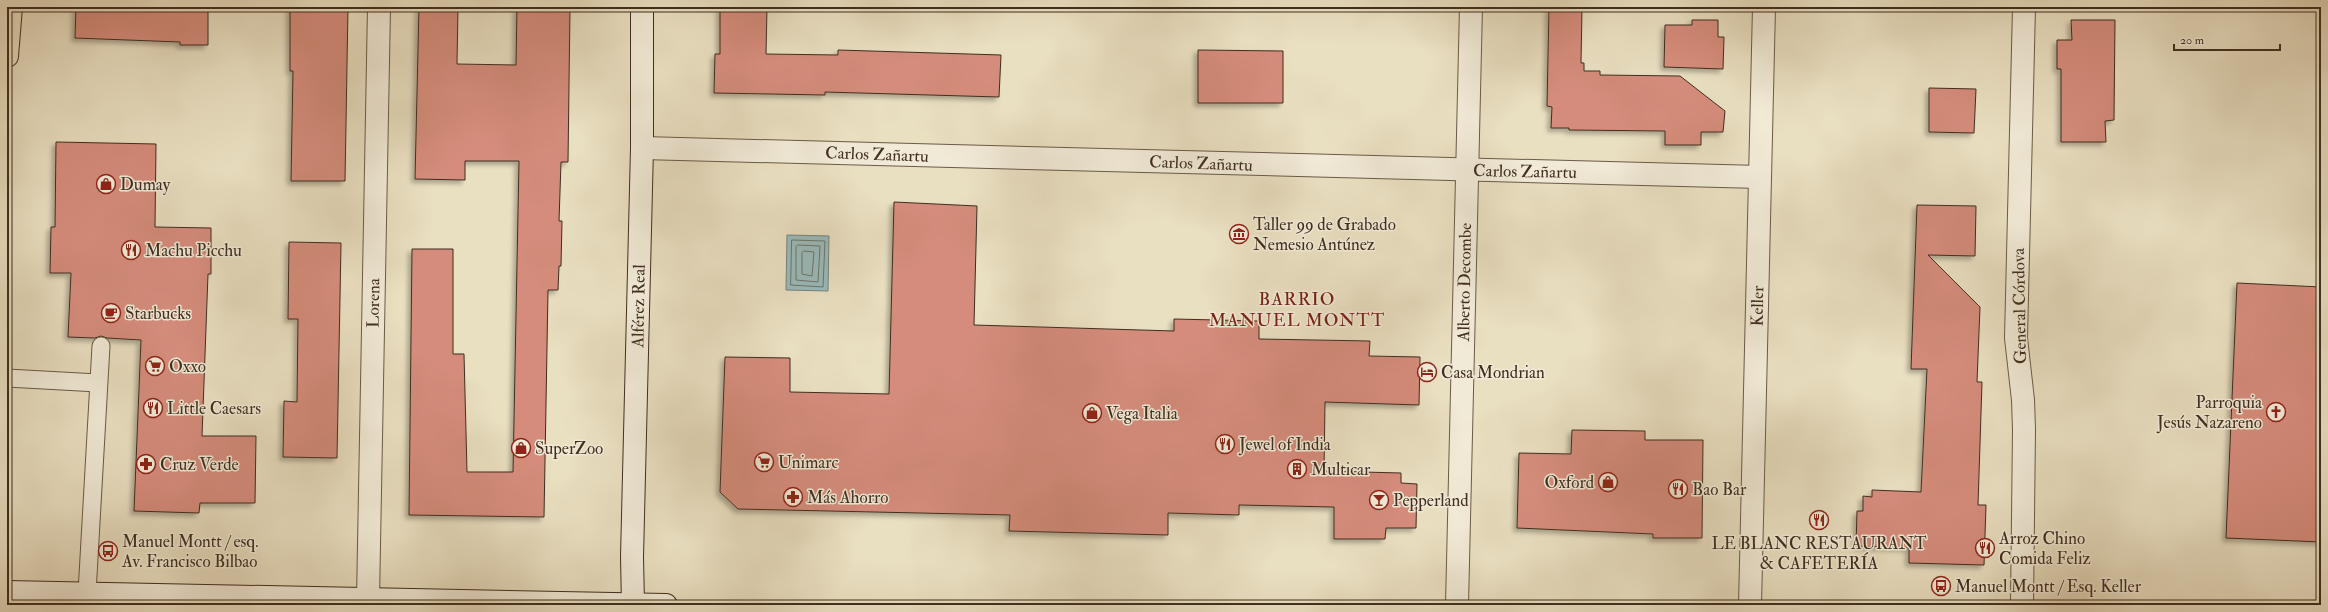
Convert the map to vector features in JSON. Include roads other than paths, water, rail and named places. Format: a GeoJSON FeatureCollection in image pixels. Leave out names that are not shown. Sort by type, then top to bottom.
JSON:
{"type":"FeatureCollection","features":[{"type":"Feature","properties":{"kind":"main road"},"geometry":{"type":"LineString","coordinates":[[7,56],[11,7]]}},
{"type":"Feature","properties":{"kind":"street","name":"Lorena"},"geometry":{"type":"LineString","coordinates":[[368,599],[379,7]]}},
{"type":"Feature","properties":{"kind":"street","name":"Alférez Real"},"geometry":{"type":"LineString","coordinates":[[633,605],[632,550],[642,148],[642,7]]}},
{"type":"Feature","properties":{"kind":"street","name":"Alberto Decombe"},"geometry":{"type":"LineString","coordinates":[[1457,605],[1471,7]]}},
{"type":"Feature","properties":{"kind":"street","name":"Keller"},"geometry":{"type":"LineString","coordinates":[[1750,605],[1764,7]]}},
{"type":"Feature","properties":{"kind":"street","name":"General Córdova"},"geometry":{"type":"LineString","coordinates":[[2022,605],[2024,429],[2023,400],[2016,338],[2024,7]]}},
{"type":"Feature","properties":{"kind":"street","name":"Carlos Zañartu"},"geometry":{"type":"LineString","coordinates":[[642,148],[1760,177]]}},
{"type":"Feature","properties":{"kind":"street"},"geometry":{"type":"LineString","coordinates":[[7,592],[666,605]]}},
{"type":"Feature","properties":{"kind":"lane"},"geometry":{"type":"LineString","coordinates":[[86,593],[101,346]]}},
{"type":"Feature","properties":{"kind":"lane"},"geometry":{"type":"LineString","coordinates":[[7,378],[98,383]]}},
{"type":"Feature","properties":{"kind":"water"},"geometry":{"type":"Polygon","coordinates":[[[787,235],[829,236],[828,291],[786,290],[787,235]]]}},
{"type":"Feature","properties":{"kind":"place","name":"Dumay"},"geometry":{"type":"Point","coordinates":[106,184]}},
{"type":"Feature","properties":{"kind":"place","name":"Taller 99 de Grabado Nemesio Antúnez"},"geometry":{"type":"Point","coordinates":[1239,234]}},
{"type":"Feature","properties":{"kind":"place","name":"Machu Picchu"},"geometry":{"type":"Point","coordinates":[131,250]}},
{"type":"Feature","properties":{"kind":"place","name":"Starbucks"},"geometry":{"type":"Point","coordinates":[111,313]}},
{"type":"Feature","properties":{"kind":"place","name":"Oxxo"},"geometry":{"type":"Point","coordinates":[155,366]}},
{"type":"Feature","properties":{"kind":"place","name":"Casa Mondrian"},"geometry":{"type":"Point","coordinates":[1427,372]}},
{"type":"Feature","properties":{"kind":"place","name":"Little Caesars"},"geometry":{"type":"Point","coordinates":[153,408]}},
{"type":"Feature","properties":{"kind":"place","name":"Parroquia Jesús Nazareno"},"geometry":{"type":"Point","coordinates":[2276,412]}},
{"type":"Feature","properties":{"kind":"place","name":"Vega Italia"},"geometry":{"type":"Point","coordinates":[1092,413]}},
{"type":"Feature","properties":{"kind":"place","name":"Jewel of India"},"geometry":{"type":"Point","coordinates":[1225,444]}},
{"type":"Feature","properties":{"kind":"place","name":"SuperZoo"},"geometry":{"type":"Point","coordinates":[521,448]}},
{"type":"Feature","properties":{"kind":"place","name":"Unimarc"},"geometry":{"type":"Point","coordinates":[764,462]}},
{"type":"Feature","properties":{"kind":"place","name":"Cruz Verde"},"geometry":{"type":"Point","coordinates":[146,464]}},
{"type":"Feature","properties":{"kind":"place","name":"Multicar"},"geometry":{"type":"Point","coordinates":[1297,469]}},
{"type":"Feature","properties":{"kind":"place","name":"Oxford"},"geometry":{"type":"Point","coordinates":[1608,482]}},
{"type":"Feature","properties":{"kind":"place","name":"Bao Bar"},"geometry":{"type":"Point","coordinates":[1678,489]}},
{"type":"Feature","properties":{"kind":"place","name":"Más Ahorro"},"geometry":{"type":"Point","coordinates":[793,497]}},
{"type":"Feature","properties":{"kind":"place","name":"Pepperland"},"geometry":{"type":"Point","coordinates":[1379,500]}},
{"type":"Feature","properties":{"kind":"place","name":"LE BLANC RESTAURANT & CAFETERÍA"},"geometry":{"type":"Point","coordinates":[1819,520]}},
{"type":"Feature","properties":{"kind":"place","name":"Arroz Chino Comida Feliz"},"geometry":{"type":"Point","coordinates":[1985,548]}},
{"type":"Feature","properties":{"kind":"place","name":"Manuel Montt / esq. Av. Francisco Bilbao"},"geometry":{"type":"Point","coordinates":[108,551]}},
{"type":"Feature","properties":{"kind":"place","name":"Manuel Montt / Esq. Keller"},"geometry":{"type":"Point","coordinates":[1941,586]}},
{"type":"Feature","properties":{"kind":"district","name":"BARRIO MANUEL MONTT"},"geometry":{"type":"Point","coordinates":[1297,309]}}]}
